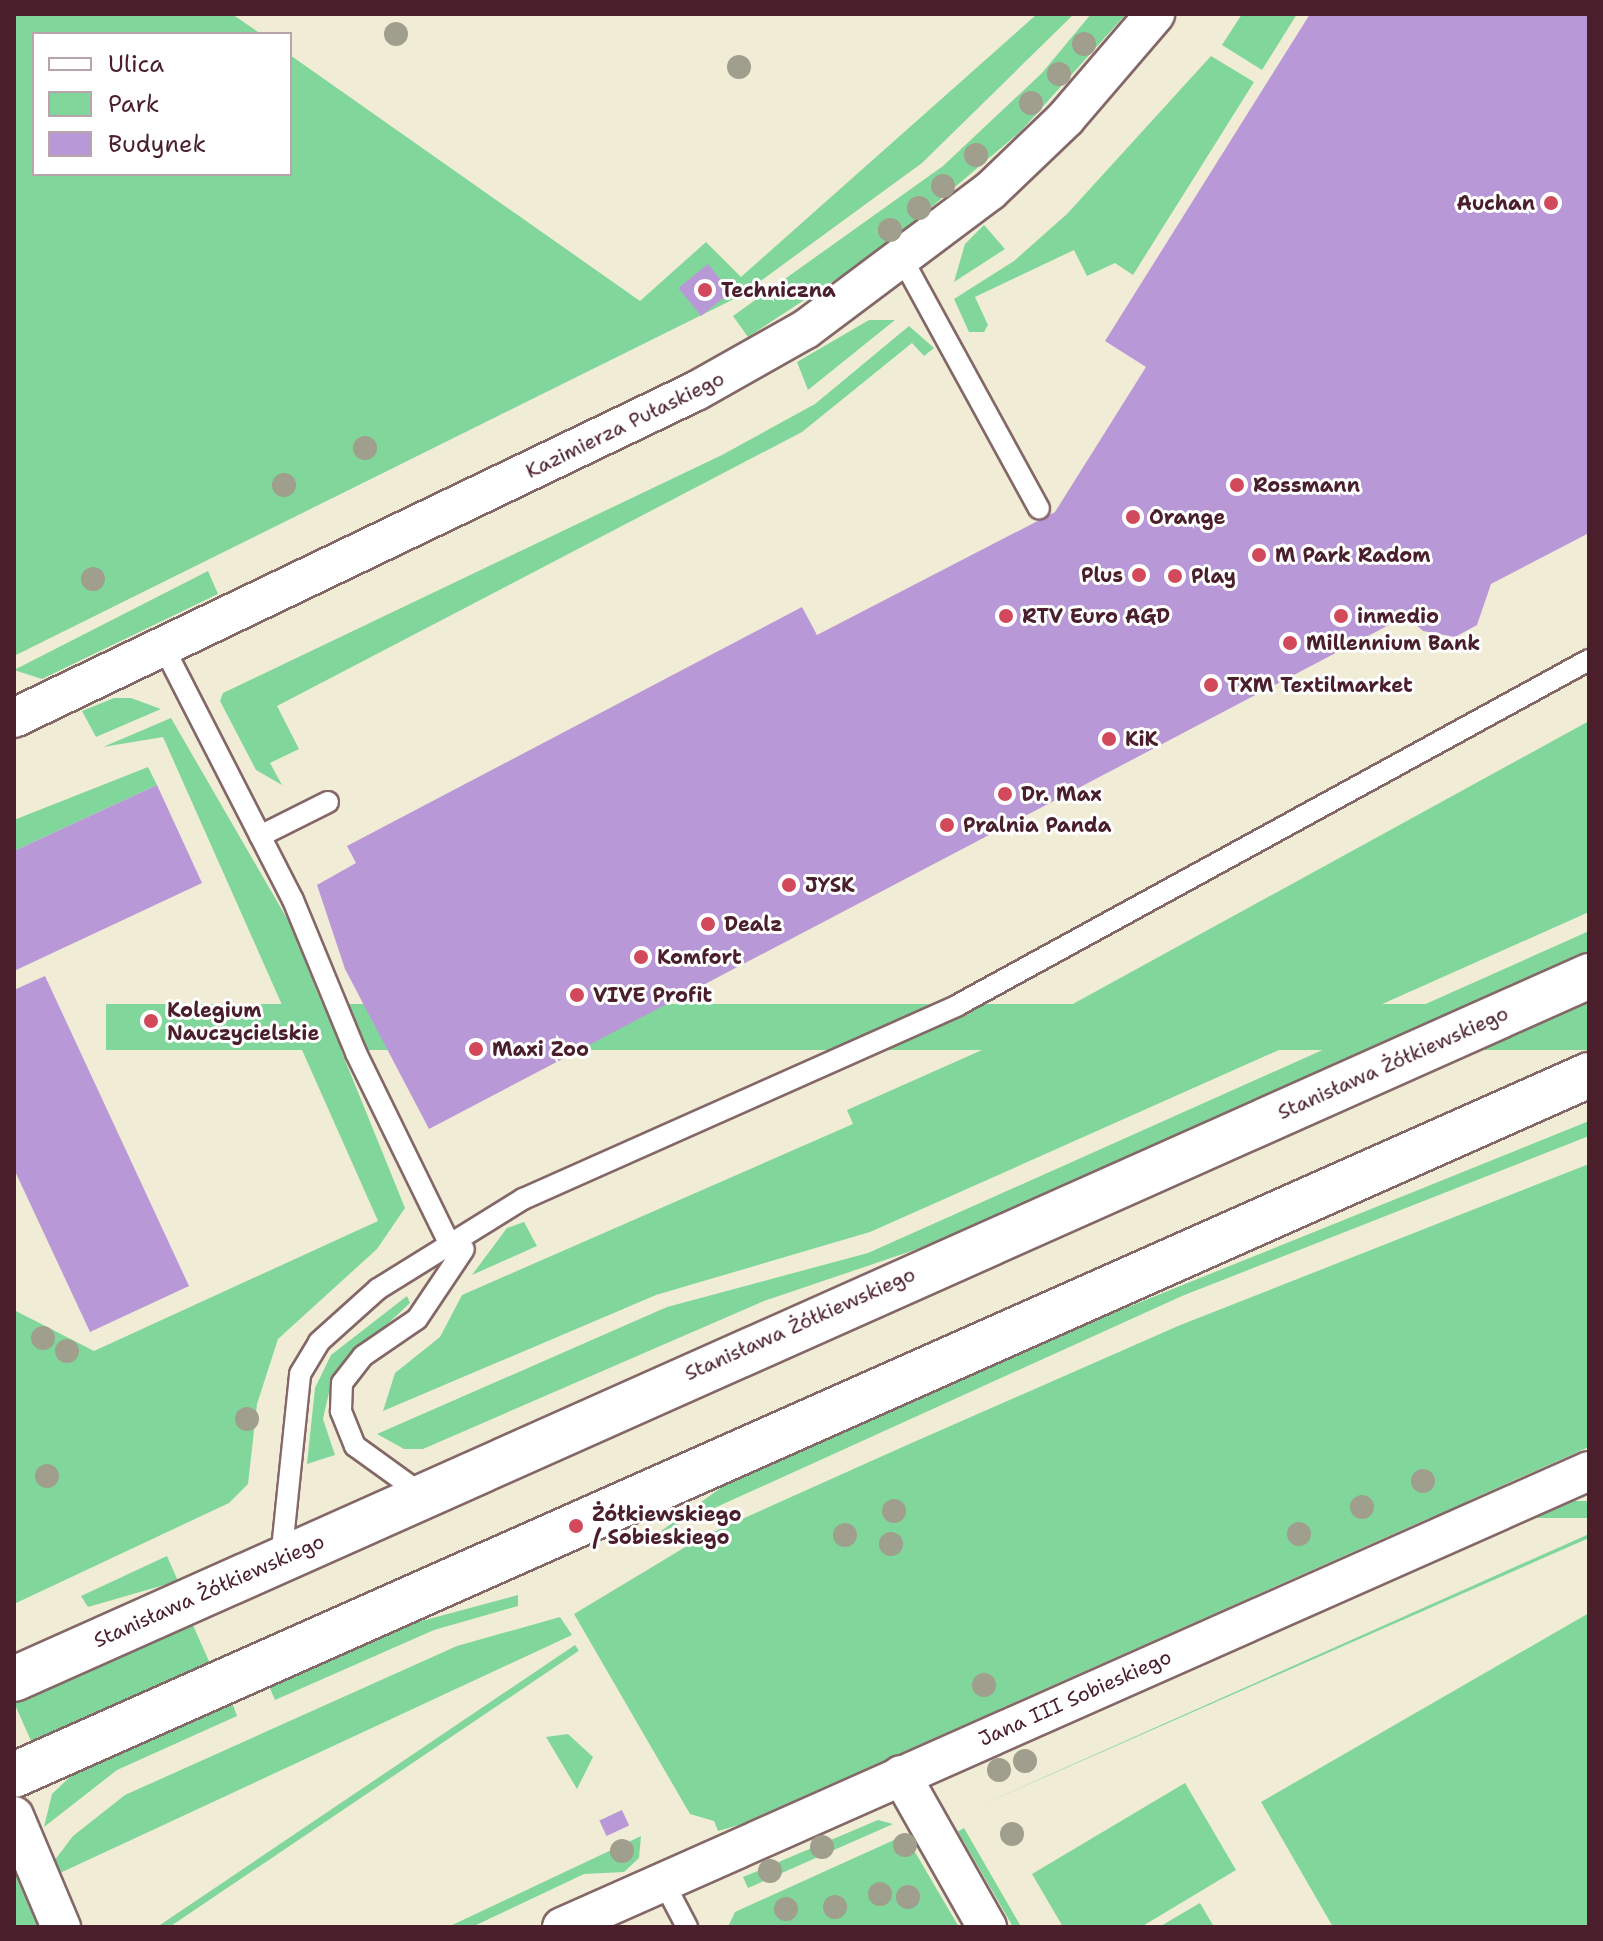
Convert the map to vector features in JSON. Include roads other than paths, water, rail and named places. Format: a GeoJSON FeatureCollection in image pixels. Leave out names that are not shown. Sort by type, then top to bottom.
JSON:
{"type":"FeatureCollection","features":[{"type":"Feature","properties":{"kind":"main road","name":"Stanisława Żółkiewskiego"},"geometry":{"type":"LineString","coordinates":[[14,1679],[1589,976]]}},
{"type":"Feature","properties":{"kind":"main road"},"geometry":{"type":"LineString","coordinates":[[14,1775],[1589,1075]]}},
{"type":"Feature","properties":{"kind":"street","name":"Kazimierza Pułaskiego"},"geometry":{"type":"LineString","coordinates":[[14,718],[696,391],[904,262],[1027,157],[1155,14]]}},
{"type":"Feature","properties":{"kind":"street","name":"Jana III Sobieskiego"},"geometry":{"type":"LineString","coordinates":[[562,1927],[1589,1471]]}},
{"type":"Feature","properties":{"kind":"street"},"geometry":{"type":"LineString","coordinates":[[901,1775],[987,1927]]}},
{"type":"Feature","properties":{"kind":"street"},"geometry":{"type":"LineString","coordinates":[[14,1816],[61,1927]]}},
{"type":"Feature","properties":{"kind":"lane"},"geometry":{"type":"LineString","coordinates":[[904,262],[1039,509]]}},
{"type":"Feature","properties":{"kind":"lane"},"geometry":{"type":"LineString","coordinates":[[163,646],[260,836],[452,1249]]}},
{"type":"Feature","properties":{"kind":"lane"},"geometry":{"type":"LineString","coordinates":[[281,1559],[300,1374],[319,1342],[378,1289],[452,1249],[497,1214],[958,1005],[1589,660]]}},
{"type":"Feature","properties":{"kind":"lane"},"geometry":{"type":"LineString","coordinates":[[260,836],[328,802]]}},
{"type":"Feature","properties":{"kind":"lane"},"geometry":{"type":"LineString","coordinates":[[423,1495],[355,1446],[341,1411],[342,1383],[363,1356],[417,1319],[452,1249]]}},
{"type":"Feature","properties":{"kind":"lane"},"geometry":{"type":"LineString","coordinates":[[663,1881],[687,1927]]}},
{"type":"Feature","properties":{"kind":"place","name":"Auchan"},"geometry":{"type":"Point","coordinates":[1551,203]}},
{"type":"Feature","properties":{"kind":"place","name":"Techniczna"},"geometry":{"type":"Point","coordinates":[705,290]}},
{"type":"Feature","properties":{"kind":"place","name":"Rossmann"},"geometry":{"type":"Point","coordinates":[1237,485]}},
{"type":"Feature","properties":{"kind":"place","name":"Orange"},"geometry":{"type":"Point","coordinates":[1133,517]}},
{"type":"Feature","properties":{"kind":"place","name":"M Park Radom"},"geometry":{"type":"Point","coordinates":[1259,555]}},
{"type":"Feature","properties":{"kind":"place","name":"Plus"},"geometry":{"type":"Point","coordinates":[1139,575]}},
{"type":"Feature","properties":{"kind":"place","name":"Play"},"geometry":{"type":"Point","coordinates":[1175,576]}},
{"type":"Feature","properties":{"kind":"place","name":"RTV Euro AGD"},"geometry":{"type":"Point","coordinates":[1006,616]}},
{"type":"Feature","properties":{"kind":"place","name":"inmedio"},"geometry":{"type":"Point","coordinates":[1341,616]}},
{"type":"Feature","properties":{"kind":"place","name":"Millennium Bank"},"geometry":{"type":"Point","coordinates":[1290,643]}},
{"type":"Feature","properties":{"kind":"place","name":"TXM Textilmarket"},"geometry":{"type":"Point","coordinates":[1211,685]}},
{"type":"Feature","properties":{"kind":"place","name":"KiK"},"geometry":{"type":"Point","coordinates":[1109,739]}},
{"type":"Feature","properties":{"kind":"place","name":"Dr. Max"},"geometry":{"type":"Point","coordinates":[1005,794]}},
{"type":"Feature","properties":{"kind":"place","name":"Pralnia Panda"},"geometry":{"type":"Point","coordinates":[947,825]}},
{"type":"Feature","properties":{"kind":"place","name":"JYSK"},"geometry":{"type":"Point","coordinates":[789,885]}},
{"type":"Feature","properties":{"kind":"place","name":"Dealz"},"geometry":{"type":"Point","coordinates":[708,924]}},
{"type":"Feature","properties":{"kind":"place","name":"Komfort"},"geometry":{"type":"Point","coordinates":[641,957]}},
{"type":"Feature","properties":{"kind":"place","name":"VIVE Profit"},"geometry":{"type":"Point","coordinates":[577,995]}},
{"type":"Feature","properties":{"kind":"place","name":"Kolegium Nauczycielskie"},"geometry":{"type":"Point","coordinates":[151,1021]}},
{"type":"Feature","properties":{"kind":"place","name":"Maxi Zoo"},"geometry":{"type":"Point","coordinates":[476,1049]}},
{"type":"Feature","properties":{"kind":"place","name":"Żółkiewskiego / Sobieskiego"},"geometry":{"type":"Point","coordinates":[576,1526]}}]}
